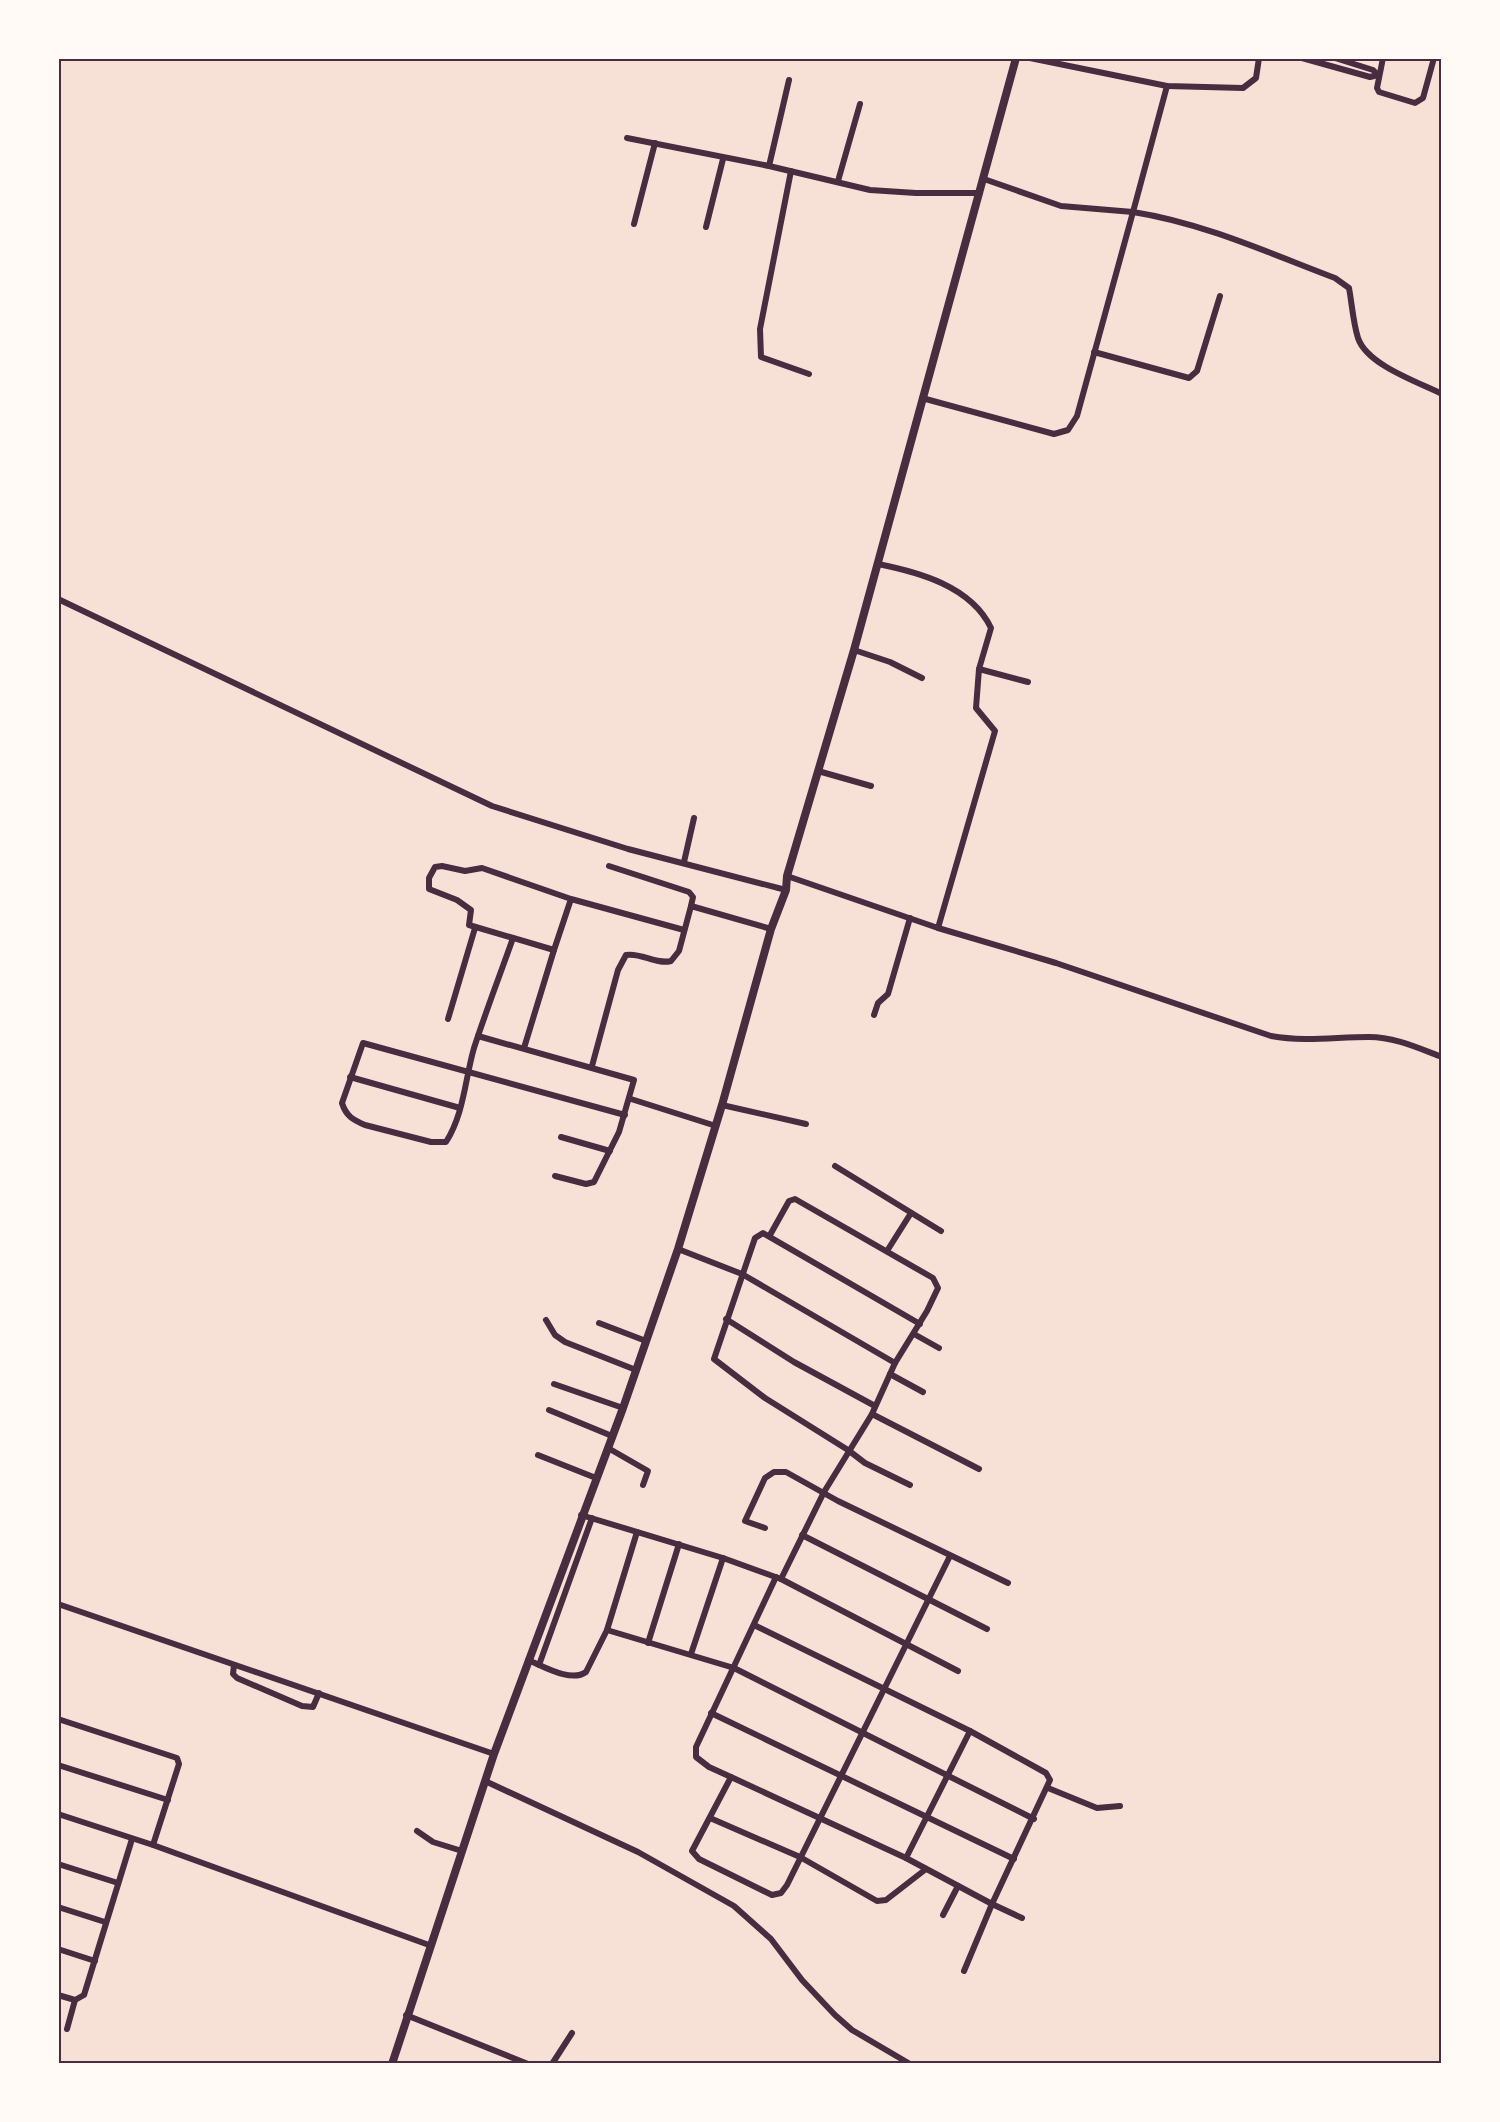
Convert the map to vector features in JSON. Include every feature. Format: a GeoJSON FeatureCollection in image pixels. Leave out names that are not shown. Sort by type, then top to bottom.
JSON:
{"type":"FeatureCollection","features":[{"type":"Feature","properties":{"kind":"main road"},"geometry":{"type":"LineString","coordinates":[[392,2064],[429,1945],[494,1754],[623,1408],[678,1249],[722,1105],[771,928],[786,890],[787,876],[854,650],[1016,58]]}},
{"type":"Feature","properties":{"kind":"street"},"geometry":{"type":"LineString","coordinates":[[1030,58],[1167,86],[1243,88],[1256,78],[1259,58]]}},
{"type":"Feature","properties":{"kind":"street"},"geometry":{"type":"LineString","coordinates":[[1302,58],[1371,76],[1378,75]]}},
{"type":"Feature","properties":{"kind":"street"},"geometry":{"type":"LineString","coordinates":[[1335,58],[1373,70],[1378,75]]}},
{"type":"Feature","properties":{"kind":"street"},"geometry":{"type":"LineString","coordinates":[[1383,58],[1377,88],[1381,94],[1418,103],[1424,96],[1434,58]]}},
{"type":"Feature","properties":{"kind":"street"},"geometry":{"type":"LineString","coordinates":[[769,166],[789,80]]}},
{"type":"Feature","properties":{"kind":"street"},"geometry":{"type":"LineString","coordinates":[[922,398],[1054,434],[1068,430],[1077,416],[1167,86]]}},
{"type":"Feature","properties":{"kind":"street"},"geometry":{"type":"LineString","coordinates":[[838,182],[860,104]]}},
{"type":"Feature","properties":{"kind":"street"},"geometry":{"type":"LineString","coordinates":[[627,138],[894,193],[980,193]]}},
{"type":"Feature","properties":{"kind":"street"},"geometry":{"type":"LineString","coordinates":[[634,224],[655,143]]}},
{"type":"Feature","properties":{"kind":"street"},"geometry":{"type":"LineString","coordinates":[[706,227],[723,159]]}},
{"type":"Feature","properties":{"kind":"street"},"geometry":{"type":"LineString","coordinates":[[791,171],[760,329],[758,354],[760,357],[809,374]]}},
{"type":"Feature","properties":{"kind":"street"},"geometry":{"type":"LineString","coordinates":[[984,179],[1061,206],[1133,212],[1162,217],[1200,228],[1335,278],[1349,288],[1359,340],[1370,356],[1393,371],[1442,393]]}},
{"type":"Feature","properties":{"kind":"street"},"geometry":{"type":"LineString","coordinates":[[1094,352],[1189,378],[1197,371],[1220,296]]}},
{"type":"Feature","properties":{"kind":"street"},"geometry":{"type":"LineString","coordinates":[[878,564],[930,577],[978,609],[991,628],[979,669],[976,708],[995,731],[938,928]]}},
{"type":"Feature","properties":{"kind":"street"},"geometry":{"type":"LineString","coordinates":[[58,599],[492,806],[628,849],[786,890]]}},
{"type":"Feature","properties":{"kind":"street"},"geometry":{"type":"LineString","coordinates":[[854,650],[890,662],[922,678]]}},
{"type":"Feature","properties":{"kind":"street"},"geometry":{"type":"LineString","coordinates":[[979,669],[1028,682]]}},
{"type":"Feature","properties":{"kind":"street"},"geometry":{"type":"LineString","coordinates":[[818,771],[871,786]]}},
{"type":"Feature","properties":{"kind":"street"},"geometry":{"type":"LineString","coordinates":[[684,862],[694,818]]}},
{"type":"Feature","properties":{"kind":"street"},"geometry":{"type":"LineString","coordinates":[[554,950],[475,928],[468,923],[471,910],[457,900],[428,888],[435,867],[442,866],[465,872],[482,868],[571,899],[684,930]]}},
{"type":"Feature","properties":{"kind":"street"},"geometry":{"type":"LineString","coordinates":[[592,1066],[623,957],[631,954],[660,962],[671,961],[679,951],[693,897],[689,892],[609,866]]}},
{"type":"Feature","properties":{"kind":"street"},"geometry":{"type":"LineString","coordinates":[[787,876],[938,928],[1056,963],[1271,1036],[1305,1041],[1378,1038],[1404,1043],[1442,1057]]}},
{"type":"Feature","properties":{"kind":"street"},"geometry":{"type":"LineString","coordinates":[[524,1048],[571,899]]}},
{"type":"Feature","properties":{"kind":"street"},"geometry":{"type":"LineString","coordinates":[[691,906],[771,928]]}},
{"type":"Feature","properties":{"kind":"street"},"geometry":{"type":"LineString","coordinates":[[874,1015],[878,1002],[888,994],[910,918]]}},
{"type":"Feature","properties":{"kind":"street"},"geometry":{"type":"LineString","coordinates":[[448,1019],[475,928]]}},
{"type":"Feature","properties":{"kind":"street"},"geometry":{"type":"LineString","coordinates":[[513,938],[478,1036],[468,1074],[460,1108],[450,1136],[441,1144],[365,1125],[348,1116],[342,1103],[363,1043],[468,1074],[625,1115]]}},
{"type":"Feature","properties":{"kind":"street"},"geometry":{"type":"LineString","coordinates":[[478,1036],[592,1066],[634,1080],[631,1099],[625,1115],[610,1151],[591,1184],[555,1176]]}},
{"type":"Feature","properties":{"kind":"street"},"geometry":{"type":"LineString","coordinates":[[350,1077],[460,1108]]}},
{"type":"Feature","properties":{"kind":"street"},"geometry":{"type":"LineString","coordinates":[[631,1099],[716,1125]]}},
{"type":"Feature","properties":{"kind":"street"},"geometry":{"type":"LineString","coordinates":[[722,1105],[806,1124]]}},
{"type":"Feature","properties":{"kind":"street"},"geometry":{"type":"LineString","coordinates":[[561,1137],[610,1151]]}},
{"type":"Feature","properties":{"kind":"street"},"geometry":{"type":"LineString","coordinates":[[835,1166],[941,1231]]}},
{"type":"Feature","properties":{"kind":"street"},"geometry":{"type":"LineString","coordinates":[[770,1235],[789,1201],[795,1199],[933,1278],[937,1284],[935,1297],[895,1363],[872,1413],[848,1449],[824,1492],[754,1625],[696,1747],[696,1757],[701,1763],[906,1858],[1022,1918]]}},
{"type":"Feature","properties":{"kind":"street"},"geometry":{"type":"LineString","coordinates":[[887,1251],[911,1213]]}},
{"type":"Feature","properties":{"kind":"street"},"geometry":{"type":"LineString","coordinates":[[910,1485],[865,1463],[848,1449],[765,1398],[716,1363],[715,1352],[742,1274],[759,1234],[770,1235],[920,1324]]}},
{"type":"Feature","properties":{"kind":"street"},"geometry":{"type":"LineString","coordinates":[[678,1249],[742,1274],[895,1363]]}},
{"type":"Feature","properties":{"kind":"street"},"geometry":{"type":"LineString","coordinates":[[726,1319],[794,1362],[875,1406]]}},
{"type":"Feature","properties":{"kind":"street"},"geometry":{"type":"LineString","coordinates":[[546,1320],[555,1335],[565,1342],[636,1370]]}},
{"type":"Feature","properties":{"kind":"street"},"geometry":{"type":"LineString","coordinates":[[599,1323],[646,1341]]}},
{"type":"Feature","properties":{"kind":"street"},"geometry":{"type":"LineString","coordinates":[[914,1334],[939,1348]]}},
{"type":"Feature","properties":{"kind":"street"},"geometry":{"type":"LineString","coordinates":[[890,1374],[923,1392]]}},
{"type":"Feature","properties":{"kind":"street"},"geometry":{"type":"LineString","coordinates":[[554,1384],[623,1408]]}},
{"type":"Feature","properties":{"kind":"street"},"geometry":{"type":"LineString","coordinates":[[549,1410],[612,1436]]}},
{"type":"Feature","properties":{"kind":"street"},"geometry":{"type":"LineString","coordinates":[[872,1413],[980,1469]]}},
{"type":"Feature","properties":{"kind":"street"},"geometry":{"type":"LineString","coordinates":[[608,1448],[648,1471],[643,1485]]}},
{"type":"Feature","properties":{"kind":"street"},"geometry":{"type":"LineString","coordinates":[[538,1455],[596,1478]]}},
{"type":"Feature","properties":{"kind":"street"},"geometry":{"type":"LineString","coordinates":[[765,1528],[745,1521],[763,1482],[769,1475],[778,1471],[786,1472],[950,1556],[1008,1582]]}},
{"type":"Feature","properties":{"kind":"street"},"geometry":{"type":"LineString","coordinates":[[582,1515],[723,1558],[778,1578],[958,1671]]}},
{"type":"Feature","properties":{"kind":"street"},"geometry":{"type":"LineString","coordinates":[[539,1665],[592,1518]]}},
{"type":"Feature","properties":{"kind":"street"},"geometry":{"type":"LineString","coordinates":[[528,1660],[571,1676],[582,1675],[586,1672],[607,1630],[637,1532]]}},
{"type":"Feature","properties":{"kind":"street"},"geometry":{"type":"LineString","coordinates":[[802,1535],[987,1629]]}},
{"type":"Feature","properties":{"kind":"street"},"geometry":{"type":"LineString","coordinates":[[648,1643],[679,1544]]}},
{"type":"Feature","properties":{"kind":"street"},"geometry":{"type":"LineString","coordinates":[[731,1777],[692,1847],[693,1856],[764,1892],[772,1895],[781,1893],[885,1690],[950,1556]]}},
{"type":"Feature","properties":{"kind":"street"},"geometry":{"type":"LineString","coordinates":[[691,1654],[723,1558]]}},
{"type":"Feature","properties":{"kind":"street"},"geometry":{"type":"LineString","coordinates":[[58,1604],[494,1754]]}},
{"type":"Feature","properties":{"kind":"street"},"geometry":{"type":"LineString","coordinates":[[754,1625],[970,1731],[1050,1777],[1048,1788],[992,1904],[964,1971]]}},
{"type":"Feature","properties":{"kind":"street"},"geometry":{"type":"LineString","coordinates":[[607,1630],[734,1668],[1034,1819]]}},
{"type":"Feature","properties":{"kind":"street"},"geometry":{"type":"LineString","coordinates":[[234,1665],[232,1674],[237,1678],[302,1706],[313,1707],[319,1693]]}},
{"type":"Feature","properties":{"kind":"street"},"geometry":{"type":"LineString","coordinates":[[711,1713],[1014,1859]]}},
{"type":"Feature","properties":{"kind":"street"},"geometry":{"type":"LineString","coordinates":[[58,1719],[177,1758],[179,1764],[153,1845]]}},
{"type":"Feature","properties":{"kind":"street"},"geometry":{"type":"LineString","coordinates":[[906,1858],[970,1731]]}},
{"type":"Feature","properties":{"kind":"street"},"geometry":{"type":"LineString","coordinates":[[58,1765],[168,1800]]}},
{"type":"Feature","properties":{"kind":"street"},"geometry":{"type":"LineString","coordinates":[[485,1781],[638,1852],[734,1906],[771,1939],[802,1980],[835,2015],[852,2030],[910,2064]]}},
{"type":"Feature","properties":{"kind":"street"},"geometry":{"type":"LineString","coordinates":[[1048,1788],[1097,1808],[1120,1806]]}},
{"type":"Feature","properties":{"kind":"street"},"geometry":{"type":"LineString","coordinates":[[58,1814],[153,1845],[429,1945]]}},
{"type":"Feature","properties":{"kind":"street"},"geometry":{"type":"LineString","coordinates":[[710,1818],[800,1857],[878,1901],[886,1900],[926,1869]]}},
{"type":"Feature","properties":{"kind":"street"},"geometry":{"type":"LineString","coordinates":[[417,1832],[433,1842],[462,1851]]}},
{"type":"Feature","properties":{"kind":"street"},"geometry":{"type":"LineString","coordinates":[[58,1995],[75,2000],[84,1995],[132,1839]]}},
{"type":"Feature","properties":{"kind":"street"},"geometry":{"type":"LineString","coordinates":[[58,1864],[118,1883]]}},
{"type":"Feature","properties":{"kind":"street"},"geometry":{"type":"LineString","coordinates":[[943,1916],[958,1886]]}},
{"type":"Feature","properties":{"kind":"street"},"geometry":{"type":"LineString","coordinates":[[58,1907],[105,1922]]}},
{"type":"Feature","properties":{"kind":"street"},"geometry":{"type":"LineString","coordinates":[[58,1949],[96,1961]]}},
{"type":"Feature","properties":{"kind":"street"},"geometry":{"type":"LineString","coordinates":[[67,2029],[75,2000]]}},
{"type":"Feature","properties":{"kind":"street"},"geometry":{"type":"LineString","coordinates":[[406,2015],[528,2064]]}},
{"type":"Feature","properties":{"kind":"street"},"geometry":{"type":"LineString","coordinates":[[552,2064],[572,2033]]}}]}
